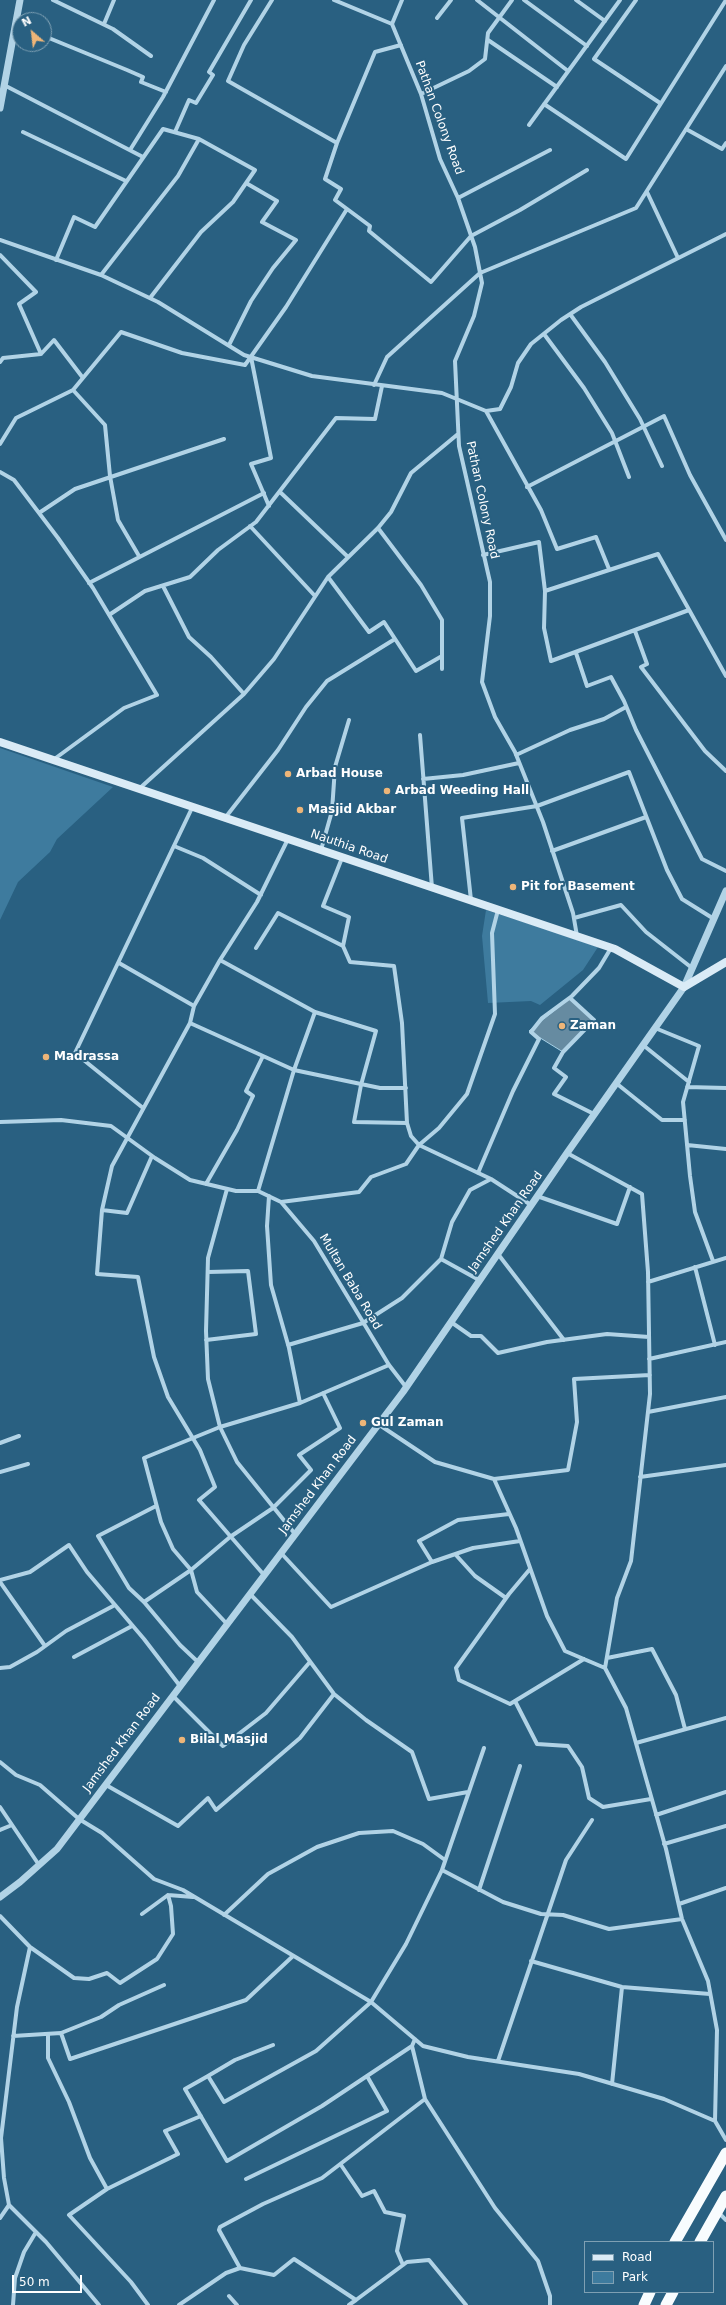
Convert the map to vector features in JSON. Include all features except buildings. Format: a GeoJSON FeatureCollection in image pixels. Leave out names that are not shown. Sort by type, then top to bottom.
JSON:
{"type":"FeatureCollection","features":[{"type":"Feature","properties":{"kind":"highway"},"geometry":{"type":"LineString","coordinates":[[676,2241],[726,2153]]}},
{"type":"Feature","properties":{"kind":"highway"},"geometry":{"type":"LineString","coordinates":[[701,2241],[726,2196]]}},
{"type":"Feature","properties":{"kind":"highway"},"geometry":{"type":"LineString","coordinates":[[644,2305],[650,2293]]}},
{"type":"Feature","properties":{"kind":"highway"},"geometry":{"type":"LineString","coordinates":[[666,2305],[672,2293]]}},
{"type":"Feature","properties":{"kind":"main road","name":"Nauthia Road"},"geometry":{"type":"LineString","coordinates":[[0,742],[138,790],[611,948],[684,987]]}},
{"type":"Feature","properties":{"kind":"main road"},"geometry":{"type":"LineString","coordinates":[[684,987],[725,964]]}},
{"type":"Feature","properties":{"kind":"street"},"geometry":{"type":"LineString","coordinates":[[19,12],[20,0]]}},
{"type":"Feature","properties":{"kind":"street"},"geometry":{"type":"LineString","coordinates":[[53,0],[104,24],[151,56]]}},
{"type":"Feature","properties":{"kind":"street"},"geometry":{"type":"LineString","coordinates":[[104,24],[114,0]]}},
{"type":"Feature","properties":{"kind":"street"},"geometry":{"type":"LineString","coordinates":[[130,150],[166,92],[214,0]]}},
{"type":"Feature","properties":{"kind":"street"},"geometry":{"type":"LineString","coordinates":[[175,132],[189,100],[196,103],[213,75],[208,72],[251,0]]}},
{"type":"Feature","properties":{"kind":"street"},"geometry":{"type":"LineString","coordinates":[[272,0],[244,45],[228,81],[337,143]]}},
{"type":"Feature","properties":{"kind":"street"},"geometry":{"type":"LineString","coordinates":[[334,0],[392,24],[402,0]]}},
{"type":"Feature","properties":{"kind":"street"},"geometry":{"type":"LineString","coordinates":[[437,18],[451,0]]}},
{"type":"Feature","properties":{"kind":"street"},"geometry":{"type":"LineString","coordinates":[[477,0],[568,71]]}},
{"type":"Feature","properties":{"kind":"street"},"geometry":{"type":"LineString","coordinates":[[421,94],[469,71],[485,59],[488,33],[512,0]]}},
{"type":"Feature","properties":{"kind":"street"},"geometry":{"type":"LineString","coordinates":[[524,0],[587,46]]}},
{"type":"Feature","properties":{"kind":"street"},"geometry":{"type":"LineString","coordinates":[[576,0],[605,21]]}},
{"type":"Feature","properties":{"kind":"street"},"geometry":{"type":"LineString","coordinates":[[529,125],[620,0]]}},
{"type":"Feature","properties":{"kind":"street"},"geometry":{"type":"LineString","coordinates":[[636,0],[594,59],[660,103]]}},
{"type":"Feature","properties":{"kind":"street"},"geometry":{"type":"LineString","coordinates":[[544,104],[626,159],[726,0]]}},
{"type":"Feature","properties":{"kind":"street","name":"Pathan Colony Road"},"geometry":{"type":"LineString","coordinates":[[392,24],[421,94],[440,159],[458,198],[471,236],[482,283],[474,316],[455,361],[458,446],[490,582],[490,616],[482,682],[495,717],[516,755],[537,806],[574,918],[577,936]]}},
{"type":"Feature","properties":{"kind":"street"},"geometry":{"type":"LineString","coordinates":[[52,39],[127,70],[143,78],[141,82],[166,92]]}},
{"type":"Feature","properties":{"kind":"street"},"geometry":{"type":"LineString","coordinates":[[488,40],[557,87]]}},
{"type":"Feature","properties":{"kind":"street"},"geometry":{"type":"LineString","coordinates":[[401,45],[375,52],[337,143],[325,180],[342,189],[335,200],[370,226],[369,231],[431,282],[471,236],[520,210],[587,170]]}},
{"type":"Feature","properties":{"kind":"street"},"geometry":{"type":"LineString","coordinates":[[0,108],[12,51]]}},
{"type":"Feature","properties":{"kind":"street"},"geometry":{"type":"LineString","coordinates":[[374,385],[387,357],[480,273],[636,208],[726,66]]}},
{"type":"Feature","properties":{"kind":"street"},"geometry":{"type":"LineString","coordinates":[[4,85],[144,157]]}},
{"type":"Feature","properties":{"kind":"street"},"geometry":{"type":"LineString","coordinates":[[56,260],[74,217],[95,227],[163,129],[199,138],[255,170],[233,202],[201,232],[150,298]]}},
{"type":"Feature","properties":{"kind":"street"},"geometry":{"type":"LineString","coordinates":[[686,129],[722,149],[726,143]]}},
{"type":"Feature","properties":{"kind":"street"},"geometry":{"type":"LineString","coordinates":[[23,132],[126,181]]}},
{"type":"Feature","properties":{"kind":"street"},"geometry":{"type":"LineString","coordinates":[[100,275],[178,176],[199,138]]}},
{"type":"Feature","properties":{"kind":"street"},"geometry":{"type":"LineString","coordinates":[[458,198],[550,150]]}},
{"type":"Feature","properties":{"kind":"street"},"geometry":{"type":"LineString","coordinates":[[228,345],[251,302],[273,268],[296,240],[262,222],[277,201],[246,183]]}},
{"type":"Feature","properties":{"kind":"street"},"geometry":{"type":"LineString","coordinates":[[647,192],[678,258]]}},
{"type":"Feature","properties":{"kind":"street"},"geometry":{"type":"LineString","coordinates":[[0,444],[16,418],[73,390],[121,332],[189,354],[246,365],[286,308],[347,209]]}},
{"type":"Feature","properties":{"kind":"street"},"geometry":{"type":"LineString","coordinates":[[0,240],[100,275],[150,298],[252,358],[312,376],[442,393],[486,412],[500,409],[511,387],[518,363],[531,344],[570,314],[726,234]]}},
{"type":"Feature","properties":{"kind":"street"},"geometry":{"type":"LineString","coordinates":[[0,255],[36,292],[19,304],[41,354]]}},
{"type":"Feature","properties":{"kind":"street"},"geometry":{"type":"LineString","coordinates":[[570,314],[605,362],[644,427],[662,466]]}},
{"type":"Feature","properties":{"kind":"street"},"geometry":{"type":"LineString","coordinates":[[544,334],[584,388],[615,440],[629,477]]}},
{"type":"Feature","properties":{"kind":"street"},"geometry":{"type":"LineString","coordinates":[[0,362],[3,358],[41,354],[54,340],[83,378]]}},
{"type":"Feature","properties":{"kind":"street"},"geometry":{"type":"LineString","coordinates":[[252,358],[271,458],[251,464],[269,506]]}},
{"type":"Feature","properties":{"kind":"street"},"geometry":{"type":"LineString","coordinates":[[109,615],[145,591],[190,577],[218,550],[250,526],[269,506],[336,418],[375,419],[382,386]]}},
{"type":"Feature","properties":{"kind":"street"},"geometry":{"type":"LineString","coordinates":[[73,390],[105,424],[110,476],[118,520],[139,556]]}},
{"type":"Feature","properties":{"kind":"street"},"geometry":{"type":"LineString","coordinates":[[486,412],[541,510],[557,549],[596,537],[609,569]]}},
{"type":"Feature","properties":{"kind":"street"},"geometry":{"type":"LineString","coordinates":[[527,487],[615,440],[664,416],[690,475],[726,540]]}},
{"type":"Feature","properties":{"kind":"street"},"geometry":{"type":"LineString","coordinates":[[138,790],[244,694],[274,659],[328,577],[378,528],[391,512],[412,473],[458,434]]}},
{"type":"Feature","properties":{"kind":"street"},"geometry":{"type":"LineString","coordinates":[[39,513],[75,489],[224,439]]}},
{"type":"Feature","properties":{"kind":"street"},"geometry":{"type":"LineString","coordinates":[[0,472],[14,480],[89,583],[157,695],[124,708],[53,760]]}},
{"type":"Feature","properties":{"kind":"street"},"geometry":{"type":"LineString","coordinates":[[280,492],[348,557]]}},
{"type":"Feature","properties":{"kind":"street"},"geometry":{"type":"LineString","coordinates":[[89,583],[264,493]]}},
{"type":"Feature","properties":{"kind":"street"},"geometry":{"type":"LineString","coordinates":[[250,526],[315,596]]}},
{"type":"Feature","properties":{"kind":"street"},"geometry":{"type":"LineString","coordinates":[[378,528],[421,585],[442,620],[442,669]]}},
{"type":"Feature","properties":{"kind":"street"},"geometry":{"type":"LineString","coordinates":[[484,555],[539,542],[545,591],[544,628],[551,661],[689,610]]}},
{"type":"Feature","properties":{"kind":"street"},"geometry":{"type":"LineString","coordinates":[[545,591],[658,554],[726,676]]}},
{"type":"Feature","properties":{"kind":"street"},"geometry":{"type":"LineString","coordinates":[[328,577],[368,632],[384,622],[416,671],[442,656]]}},
{"type":"Feature","properties":{"kind":"street"},"geometry":{"type":"LineString","coordinates":[[163,586],[189,637],[211,657],[244,694]]}},
{"type":"Feature","properties":{"kind":"street"},"geometry":{"type":"LineString","coordinates":[[635,631],[647,664],[641,667],[706,751],[726,771]]}},
{"type":"Feature","properties":{"kind":"street"},"geometry":{"type":"LineString","coordinates":[[224,818],[327,681],[395,640]]}},
{"type":"Feature","properties":{"kind":"street"},"geometry":{"type":"LineString","coordinates":[[576,653],[587,686],[611,677],[636,730],[702,859],[726,871]]}},
{"type":"Feature","properties":{"kind":"street"},"geometry":{"type":"LineString","coordinates":[[516,755],[570,730],[604,719],[626,707]]}},
{"type":"Feature","properties":{"kind":"street"},"geometry":{"type":"LineString","coordinates":[[321,851],[332,812],[335,766],[348,720]]}},
{"type":"Feature","properties":{"kind":"street"},"geometry":{"type":"LineString","coordinates":[[420,735],[432,888]]}},
{"type":"Feature","properties":{"kind":"street"},"geometry":{"type":"LineString","coordinates":[[423,779],[463,776],[519,763]]}},
{"type":"Feature","properties":{"kind":"street"},"geometry":{"type":"LineString","coordinates":[[471,901],[462,818],[537,806],[629,772],[667,870],[682,899],[714,919]]}},
{"type":"Feature","properties":{"kind":"street"},"geometry":{"type":"LineString","coordinates":[[143,1108],[75,1053],[192,808]]}},
{"type":"Feature","properties":{"kind":"street"},"geometry":{"type":"LineString","coordinates":[[552,852],[646,817]]}},
{"type":"Feature","properties":{"kind":"street"},"geometry":{"type":"LineString","coordinates":[[264,1575],[199,1500],[215,1487],[192,1438],[168,1397],[154,1357],[138,1277],[97,1274],[102,1210],[112,1166],[190,1023],[194,1006],[220,960],[261,895],[288,839]]}},
{"type":"Feature","properties":{"kind":"street"},"geometry":{"type":"LineString","coordinates":[[174,846],[203,858],[261,895]]}},
{"type":"Feature","properties":{"kind":"street"},"geometry":{"type":"LineString","coordinates":[[342,858],[323,906],[349,917],[343,946],[350,962],[394,966],[402,1023],[407,1123],[411,1136],[418,1145],[491,1179],[531,1205]]}},
{"type":"Feature","properties":{"kind":"street","name":"Jamshed Khan Road"},"geometry":{"type":"LineString","coordinates":[[0,1897],[40,1865],[57,1849],[406,1387],[537,1196],[684,987],[726,891]]}},
{"type":"Feature","properties":{"kind":"street"},"geometry":{"type":"LineString","coordinates":[[574,918],[621,905],[646,932],[692,968]]}},
{"type":"Feature","properties":{"kind":"street"},"geometry":{"type":"LineString","coordinates":[[281,1202],[359,1192],[371,1177],[406,1164],[418,1145],[439,1128],[467,1094],[495,1014],[492,933],[498,910]]}},
{"type":"Feature","properties":{"kind":"street"},"geometry":{"type":"LineString","coordinates":[[256,948],[278,913],[343,946]]}},
{"type":"Feature","properties":{"kind":"street"},"geometry":{"type":"LineString","coordinates":[[478,1173],[513,1091],[538,1039],[531,1032],[542,1018],[570,998],[599,968],[611,948]]}},
{"type":"Feature","properties":{"kind":"street"},"geometry":{"type":"LineString","coordinates":[[220,960],[315,1012],[376,1031],[361,1085],[354,1122],[407,1123]]}},
{"type":"Feature","properties":{"kind":"street"},"geometry":{"type":"LineString","coordinates":[[119,963],[194,1006]]}},
{"type":"Feature","properties":{"kind":"street"},"geometry":{"type":"LineString","coordinates":[[570,998],[594,1020],[563,1052],[554,1068],[566,1077],[554,1094],[594,1114]]}},
{"type":"Feature","properties":{"kind":"street"},"geometry":{"type":"LineString","coordinates":[[258,1191],[294,1070],[315,1012]]}},
{"type":"Feature","properties":{"kind":"street"},"geometry":{"type":"LineString","coordinates":[[190,1023],[294,1070],[361,1085],[380,1088],[406,1088]]}},
{"type":"Feature","properties":{"kind":"street"},"geometry":{"type":"LineString","coordinates":[[655,1028],[699,1046],[684,1102],[685,1120],[695,1212],[713,1261]]}},
{"type":"Feature","properties":{"kind":"street"},"geometry":{"type":"LineString","coordinates":[[643,1045],[689,1082]]}},
{"type":"Feature","properties":{"kind":"street"},"geometry":{"type":"LineString","coordinates":[[206,1184],[237,1130],[253,1096],[246,1091],[263,1056]]}},
{"type":"Feature","properties":{"kind":"street"},"geometry":{"type":"LineString","coordinates":[[616,1083],[662,1120],[685,1120]]}},
{"type":"Feature","properties":{"kind":"street"},"geometry":{"type":"LineString","coordinates":[[688,1087],[726,1088]]}},
{"type":"Feature","properties":{"kind":"street","name":"Multan Baba Road"},"geometry":{"type":"LineString","coordinates":[[0,1122],[61,1120],[112,1126],[152,1156],[190,1180],[236,1191],[258,1191],[281,1202],[314,1241],[389,1365],[406,1387]]}},
{"type":"Feature","properties":{"kind":"street"},"geometry":{"type":"LineString","coordinates":[[687,1145],[726,1149]]}},
{"type":"Feature","properties":{"kind":"street"},"geometry":{"type":"LineString","coordinates":[[567,1153],[642,1194],[648,1282],[650,1375],[648,1412],[631,1561],[617,1598],[605,1668],[626,1708],[664,1844],[682,1919],[708,1981],[717,2030],[716,2121],[726,2140]]}},
{"type":"Feature","properties":{"kind":"street"},"geometry":{"type":"LineString","coordinates":[[102,1210],[127,1213],[152,1156]]}},
{"type":"Feature","properties":{"kind":"street"},"geometry":{"type":"LineString","coordinates":[[288,1345],[363,1323],[402,1298],[441,1259],[452,1222],[470,1190],[491,1179]]}},
{"type":"Feature","properties":{"kind":"street"},"geometry":{"type":"LineString","coordinates":[[537,1196],[616,1224],[630,1187]]}},
{"type":"Feature","properties":{"kind":"street"},"geometry":{"type":"LineString","coordinates":[[227,1189],[208,1258],[206,1340],[208,1379],[220,1427],[237,1462],[295,1534]]}},
{"type":"Feature","properties":{"kind":"street"},"geometry":{"type":"LineString","coordinates":[[269,1196],[267,1226],[271,1285],[288,1345],[300,1403]]}},
{"type":"Feature","properties":{"kind":"street"},"geometry":{"type":"LineString","coordinates":[[498,1254],[564,1340]]}},
{"type":"Feature","properties":{"kind":"street"},"geometry":{"type":"LineString","coordinates":[[648,1282],[726,1258]]}},
{"type":"Feature","properties":{"kind":"street"},"geometry":{"type":"LineString","coordinates":[[441,1259],[479,1280]]}},
{"type":"Feature","properties":{"kind":"street"},"geometry":{"type":"LineString","coordinates":[[695,1267],[715,1345]]}},
{"type":"Feature","properties":{"kind":"street"},"geometry":{"type":"LineString","coordinates":[[206,1340],[256,1334],[248,1271],[208,1272]]}},
{"type":"Feature","properties":{"kind":"street"},"geometry":{"type":"LineString","coordinates":[[451,1322],[471,1336],[481,1336],[498,1353],[564,1340],[607,1334],[649,1337]]}},
{"type":"Feature","properties":{"kind":"street"},"geometry":{"type":"LineString","coordinates":[[649,1359],[726,1343]]}},
{"type":"Feature","properties":{"kind":"street"},"geometry":{"type":"LineString","coordinates":[[227,1624],[197,1592],[191,1570],[173,1549],[156,1506],[144,1458],[220,1427],[300,1403],[389,1365]]}},
{"type":"Feature","properties":{"kind":"street"},"geometry":{"type":"LineString","coordinates":[[378,1424],[435,1462],[494,1479],[568,1470],[577,1422],[574,1379],[650,1375]]}},
{"type":"Feature","properties":{"kind":"street"},"geometry":{"type":"LineString","coordinates":[[144,1602],[191,1570],[230,1537],[273,1508],[310,1470],[299,1455],[340,1428],[323,1393]]}},
{"type":"Feature","properties":{"kind":"street"},"geometry":{"type":"LineString","coordinates":[[648,1412],[726,1397]]}},
{"type":"Feature","properties":{"kind":"street"},"geometry":{"type":"LineString","coordinates":[[0,1443],[19,1436]]}},
{"type":"Feature","properties":{"kind":"street"},"geometry":{"type":"LineString","coordinates":[[0,1472],[28,1464]]}},
{"type":"Feature","properties":{"kind":"street"},"geometry":{"type":"LineString","coordinates":[[640,1477],[726,1465]]}},
{"type":"Feature","properties":{"kind":"street"},"geometry":{"type":"LineString","coordinates":[[494,1479],[520,1541],[547,1616],[566,1651],[605,1668]]}},
{"type":"Feature","properties":{"kind":"street"},"geometry":{"type":"LineString","coordinates":[[156,1506],[98,1536],[128,1588],[144,1602],[160,1624],[198,1662]]}},
{"type":"Feature","properties":{"kind":"street"},"geometry":{"type":"LineString","coordinates":[[432,1562],[419,1541],[458,1520],[509,1514]]}},
{"type":"Feature","properties":{"kind":"street"},"geometry":{"type":"LineString","coordinates":[[281,1553],[331,1607],[432,1562],[473,1548],[520,1541]]}},
{"type":"Feature","properties":{"kind":"street"},"geometry":{"type":"LineString","coordinates":[[45,1646],[0,1581],[30,1572],[69,1546],[87,1572],[180,1686]]}},
{"type":"Feature","properties":{"kind":"street"},"geometry":{"type":"LineString","coordinates":[[455,1554],[476,1576],[506,1598]]}},
{"type":"Feature","properties":{"kind":"street"},"geometry":{"type":"LineString","coordinates":[[530,1569],[506,1598],[456,1668],[459,1680],[510,1704],[584,1659]]}},
{"type":"Feature","properties":{"kind":"street"},"geometry":{"type":"LineString","coordinates":[[250,1594],[292,1637],[309,1663],[334,1694],[366,1720],[412,1752],[429,1800],[468,1792]]}},
{"type":"Feature","properties":{"kind":"street"},"geometry":{"type":"LineString","coordinates":[[0,1668],[10,1667],[66,1632],[115,1605]]}},
{"type":"Feature","properties":{"kind":"street"},"geometry":{"type":"LineString","coordinates":[[74,1657],[132,1626]]}},
{"type":"Feature","properties":{"kind":"street"},"geometry":{"type":"LineString","coordinates":[[607,1658],[652,1650],[676,1695],[685,1729]]}},
{"type":"Feature","properties":{"kind":"street"},"geometry":{"type":"LineString","coordinates":[[173,1696],[222,1746],[266,1713],[309,1663]]}},
{"type":"Feature","properties":{"kind":"street"},"geometry":{"type":"LineString","coordinates":[[105,1784],[178,1826],[208,1798],[216,1810],[300,1738],[334,1694]]}},
{"type":"Feature","properties":{"kind":"street"},"geometry":{"type":"LineString","coordinates":[[515,1701],[537,1744],[568,1746],[582,1767],[589,1798],[603,1807],[652,1799]]}},
{"type":"Feature","properties":{"kind":"street"},"geometry":{"type":"LineString","coordinates":[[636,1743],[726,1718]]}},
{"type":"Feature","properties":{"kind":"street"},"geometry":{"type":"LineString","coordinates":[[208,2076],[224,2102],[316,2051],[371,2002],[406,1944],[442,1870],[484,1748]]}},
{"type":"Feature","properties":{"kind":"street"},"geometry":{"type":"LineString","coordinates":[[0,1762],[16,1775],[40,1785],[79,1819],[102,1833],[154,1879],[183,1890],[371,2002],[423,2046],[498,2061],[579,2074],[664,2099],[716,2121]]}},
{"type":"Feature","properties":{"kind":"street"},"geometry":{"type":"LineString","coordinates":[[479,1890],[520,1766]]}},
{"type":"Feature","properties":{"kind":"street"},"geometry":{"type":"LineString","coordinates":[[656,1815],[726,1792]]}},
{"type":"Feature","properties":{"kind":"street"},"geometry":{"type":"LineString","coordinates":[[0,1808],[40,1865]]}},
{"type":"Feature","properties":{"kind":"street"},"geometry":{"type":"LineString","coordinates":[[498,2061],[566,1860],[592,1820]]}},
{"type":"Feature","properties":{"kind":"street"},"geometry":{"type":"LineString","coordinates":[[0,1830],[12,1825]]}},
{"type":"Feature","properties":{"kind":"street"},"geometry":{"type":"LineString","coordinates":[[664,1844],[726,1826]]}},
{"type":"Feature","properties":{"kind":"street"},"geometry":{"type":"LineString","coordinates":[[224,1915],[268,1874],[317,1847],[359,1833],[392,1831],[423,1844],[445,1860]]}},
{"type":"Feature","properties":{"kind":"street"},"geometry":{"type":"LineString","coordinates":[[442,1870],[503,1902],[547,1914],[563,1915],[609,1930],[682,1919]]}},
{"type":"Feature","properties":{"kind":"street"},"geometry":{"type":"LineString","coordinates":[[679,1904],[725,1888],[726,1894]]}},
{"type":"Feature","properties":{"kind":"street"},"geometry":{"type":"LineString","coordinates":[[142,1914],[168,1895],[195,1897]]}},
{"type":"Feature","properties":{"kind":"street"},"geometry":{"type":"LineString","coordinates":[[0,1916],[30,1947],[74,1978],[89,1979],[107,1972],[120,1983],[157,1959],[173,1934],[171,1906],[168,1895]]}},
{"type":"Feature","properties":{"kind":"street"},"geometry":{"type":"LineString","coordinates":[[30,1947],[21,1983],[1,2138],[4,2178],[9,2205],[36,2232],[99,2305]]}},
{"type":"Feature","properties":{"kind":"street"},"geometry":{"type":"LineString","coordinates":[[61,2033],[70,2059],[185,2021],[246,2000],[293,1956]]}},
{"type":"Feature","properties":{"kind":"street"},"geometry":{"type":"LineString","coordinates":[[531,1961],[622,1987],[710,1994]]}},
{"type":"Feature","properties":{"kind":"street"},"geometry":{"type":"LineString","coordinates":[[13,2036],[61,2033],[101,2017],[119,2005],[164,1985]]}},
{"type":"Feature","properties":{"kind":"street"},"geometry":{"type":"LineString","coordinates":[[612,2084],[622,1987]]}},
{"type":"Feature","properties":{"kind":"street"},"geometry":{"type":"LineString","coordinates":[[48,2034],[48,2058],[90,2158],[107,2189]]}},
{"type":"Feature","properties":{"kind":"street"},"geometry":{"type":"LineString","coordinates":[[273,2045],[235,2060],[185,2089],[227,2160],[322,2106],[412,2046],[415,2039]]}},
{"type":"Feature","properties":{"kind":"street"},"geometry":{"type":"LineString","coordinates":[[412,2046],[425,2099],[495,2208],[538,2262],[550,2296],[550,2305]]}},
{"type":"Feature","properties":{"kind":"street"},"geometry":{"type":"LineString","coordinates":[[246,2179],[387,2111],[368,2076]]}},
{"type":"Feature","properties":{"kind":"street"},"geometry":{"type":"LineString","coordinates":[[240,2268],[219,2230],[220,2227],[263,2204],[322,2178],[341,2165],[425,2099]]}},
{"type":"Feature","properties":{"kind":"street"},"geometry":{"type":"LineString","coordinates":[[148,2305],[131,2282],[68,2215],[107,2189],[178,2154],[165,2131],[201,2116]]}},
{"type":"Feature","properties":{"kind":"street"},"geometry":{"type":"LineString","coordinates":[[341,2165],[362,2196],[374,2191],[385,2212],[404,2216],[397,2251],[403,2265]]}},
{"type":"Feature","properties":{"kind":"street"},"geometry":{"type":"LineString","coordinates":[[0,2218],[9,2205]]}},
{"type":"Feature","properties":{"kind":"street"},"geometry":{"type":"LineString","coordinates":[[717,2211],[726,2220]]}},
{"type":"Feature","properties":{"kind":"street"},"geometry":{"type":"LineString","coordinates":[[13,2305],[15,2278],[24,2252],[36,2232]]}},
{"type":"Feature","properties":{"kind":"street"},"geometry":{"type":"LineString","coordinates":[[179,2305],[226,2273],[240,2268],[274,2276],[294,2259],[356,2300]]}},
{"type":"Feature","properties":{"kind":"street"},"geometry":{"type":"LineString","coordinates":[[349,2305],[407,2262],[429,2260],[466,2305]]}},
{"type":"Feature","properties":{"kind":"street"},"geometry":{"type":"LineString","coordinates":[[229,2296],[237,2305]]}},
{"type":"Feature","properties":{"kind":"green space"},"geometry":{"type":"Polygon","coordinates":[[[0,748],[113,787],[57,839],[50,852],[18,882],[0,920],[0,748]]]}},
{"type":"Feature","properties":{"kind":"green space"},"geometry":{"type":"Polygon","coordinates":[[[486,910],[598,947],[583,970],[540,1005],[531,1001],[488,1003],[482,936],[486,910]]]}},
{"type":"Feature","properties":{"kind":"shaded area","name":"Zaman"},"geometry":{"type":"Polygon","coordinates":[[[570,998],[594,1020],[563,1052],[529,1031],[570,998]]]}},
{"type":"Feature","properties":{"kind":"place","name":"Arbad House"},"geometry":{"type":"Point","coordinates":[288,774]}},
{"type":"Feature","properties":{"kind":"place","name":"Arbad Weeding Hall"},"geometry":{"type":"Point","coordinates":[387,791]}},
{"type":"Feature","properties":{"kind":"place","name":"Masjid Akbar"},"geometry":{"type":"Point","coordinates":[300,810]}},
{"type":"Feature","properties":{"kind":"place","name":"Pit for Basement"},"geometry":{"type":"Point","coordinates":[513,887]}},
{"type":"Feature","properties":{"kind":"place","name":"Zaman"},"geometry":{"type":"Point","coordinates":[562,1026]}},
{"type":"Feature","properties":{"kind":"place","name":"Madrassa"},"geometry":{"type":"Point","coordinates":[46,1057]}},
{"type":"Feature","properties":{"kind":"place","name":"Gul Zaman"},"geometry":{"type":"Point","coordinates":[363,1423]}},
{"type":"Feature","properties":{"kind":"place","name":"Bilal Masjid"},"geometry":{"type":"Point","coordinates":[182,1740]}}]}
